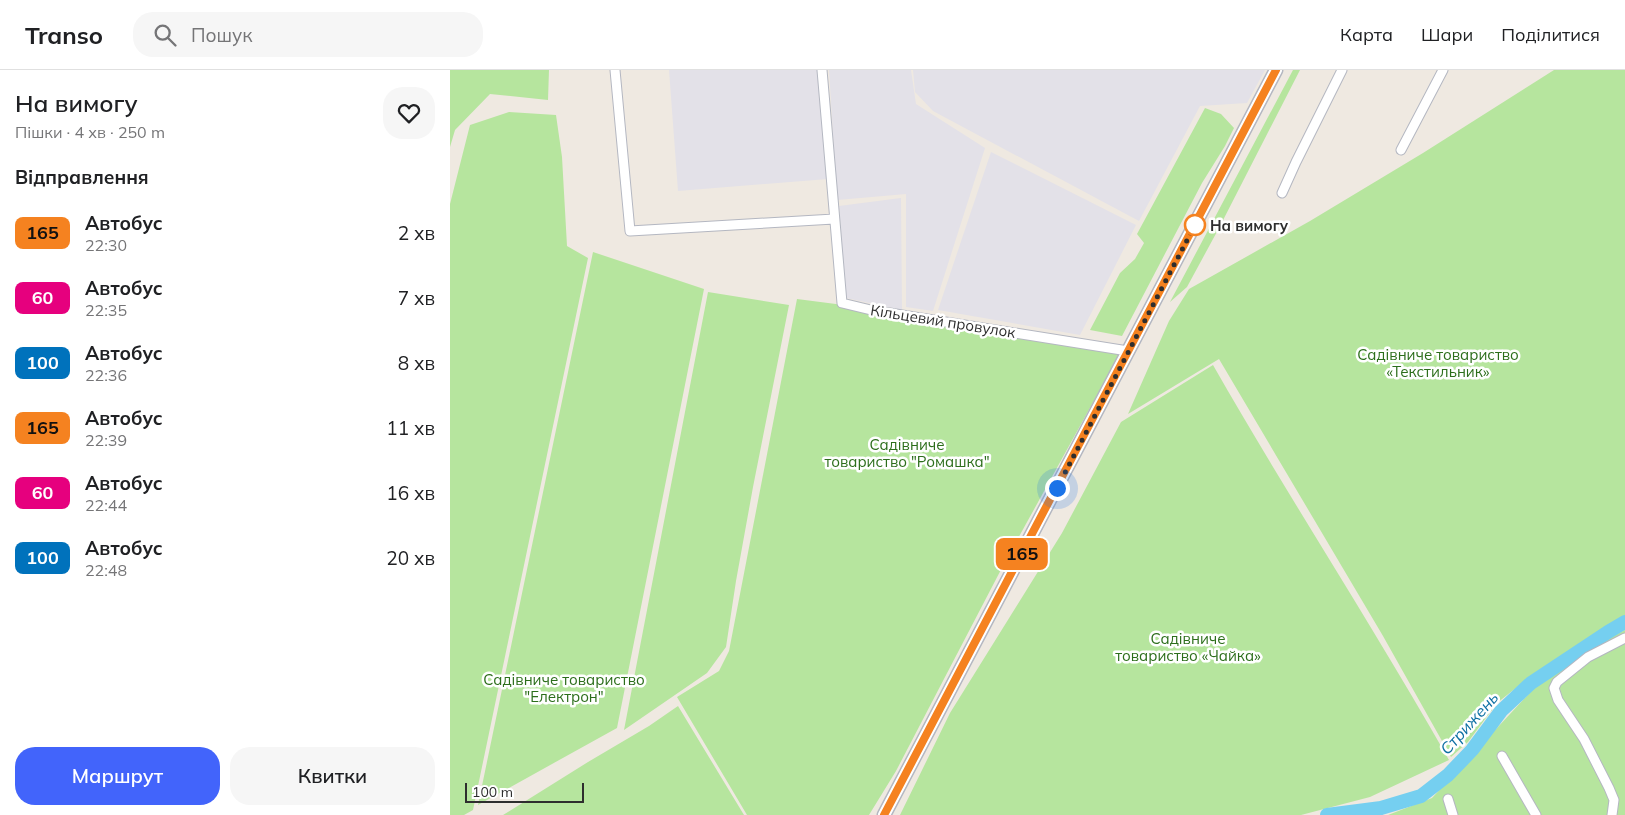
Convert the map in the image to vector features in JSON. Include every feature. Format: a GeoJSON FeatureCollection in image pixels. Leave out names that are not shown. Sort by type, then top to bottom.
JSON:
{"type":"FeatureCollection","features":[{"type":"Feature","properties":{"kind":"main road"},"geometry":{"type":"LineString","coordinates":[[884,815],[1276,70]]}},
{"type":"Feature","properties":{"kind":"street"},"geometry":{"type":"LineString","coordinates":[[615,70],[630,230],[834,219]]}},
{"type":"Feature","properties":{"kind":"street","name":"Кільцевий провулок"},"geometry":{"type":"LineString","coordinates":[[822,70],[842,303],[871,310],[1128,351]]}},
{"type":"Feature","properties":{"kind":"street"},"geometry":{"type":"LineString","coordinates":[[1282,193],[1342,70]]}},
{"type":"Feature","properties":{"kind":"street"},"geometry":{"type":"LineString","coordinates":[[1401,150],[1444,70]]}},
{"type":"Feature","properties":{"kind":"street"},"geometry":{"type":"LineString","coordinates":[[1612,815],[1614,800],[1609,788],[1584,739],[1558,700],[1554,688],[1557,682],[1588,657],[1625,638]]}},
{"type":"Feature","properties":{"kind":"street"},"geometry":{"type":"LineString","coordinates":[[1502,756],[1536,815]]}},
{"type":"Feature","properties":{"kind":"street"},"geometry":{"type":"LineString","coordinates":[[1448,799],[1453,815]]}},
{"type":"Feature","properties":{"kind":"shaded area"},"geometry":{"type":"Polygon","coordinates":[[[669,70],[818,70],[828,179],[678,191],[669,70]]]}},
{"type":"Feature","properties":{"kind":"shaded area"},"geometry":{"type":"Polygon","coordinates":[[[829,70],[911,70],[916,104],[985,148],[933,311],[906,307],[906,194],[837,200],[829,70]]]}},
{"type":"Feature","properties":{"kind":"shaded area"},"geometry":{"type":"Polygon","coordinates":[[[913,70],[1265,70],[1247,103],[1200,106],[1139,221],[933,111],[915,92],[913,70]]]}},
{"type":"Feature","properties":{"kind":"shaded area"},"geometry":{"type":"Polygon","coordinates":[[[991,152],[1136,225],[1080,335],[938,310],[991,152]]]}},
{"type":"Feature","properties":{"kind":"shaded area"},"geometry":{"type":"Polygon","coordinates":[[[901,198],[902,310],[846,298],[839,206],[901,198]]]}},
{"type":"Feature","properties":{"kind":"green space"},"geometry":{"type":"Polygon","coordinates":[[[450,70],[549,70],[548,100],[490,94],[455,130],[450,147],[450,70]]]}},
{"type":"Feature","properties":{"kind":"green space"},"geometry":{"type":"Polygon","coordinates":[[[1293,70],[1300,70],[1219,228],[1187,287],[1170,302],[1293,70]]]}},
{"type":"Feature","properties":{"kind":"green space","name":"Садівниче товариство «Текстильник»"},"geometry":{"type":"Polygon","coordinates":[[[1554,70],[1625,70],[1625,616],[1535,673],[1497,703],[1468,742],[1451,757],[1383,636],[1219,359],[1128,414],[1169,321],[1189,289],[1310,221],[1423,153],[1554,70]]]}},
{"type":"Feature","properties":{"kind":"green space"},"geometry":{"type":"Polygon","coordinates":[[[1205,108],[1221,114],[1234,128],[1225,146],[1202,183],[1122,336],[1090,330],[1120,273],[1135,259],[1144,243],[1137,234],[1205,108]]]}},
{"type":"Feature","properties":{"kind":"green space"},"geometry":{"type":"Polygon","coordinates":[[[509,112],[556,115],[562,157],[567,246],[588,258],[473,810],[464,815],[450,815],[450,204],[470,125],[509,112]]]}},
{"type":"Feature","properties":{"kind":"green space","name":"Садівниче товариство \"Електрон\""},"geometry":{"type":"Polygon","coordinates":[[[593,252],[704,289],[617,728],[478,805],[593,252]]]}},
{"type":"Feature","properties":{"kind":"green space"},"geometry":{"type":"Polygon","coordinates":[[[708,292],[789,305],[753,487],[726,647],[707,673],[624,730],[708,292]]]}},
{"type":"Feature","properties":{"kind":"green space","name":"Садівниче товариство \"Ромашка\""},"geometry":{"type":"Polygon","coordinates":[[[797,299],[952,319],[1123,348],[1005,562],[896,771],[869,815],[747,815],[677,697],[719,671],[729,651],[797,299]]]}},
{"type":"Feature","properties":{"kind":"green space","name":"Садівниче товариство «Чайка»"},"geometry":{"type":"Polygon","coordinates":[[[1213,365],[1449,760],[1370,797],[1301,815],[900,815],[950,713],[1062,533],[1121,422],[1213,365]]]}},
{"type":"Feature","properties":{"kind":"green space"},"geometry":{"type":"Polygon","coordinates":[[[1625,630],[1625,815],[1388,815],[1432,798],[1537,685],[1595,645],[1625,630]]]}},
{"type":"Feature","properties":{"kind":"green space"},"geometry":{"type":"Polygon","coordinates":[[[678,706],[744,815],[503,815],[649,726],[678,706]]]}},
{"type":"Feature","properties":{"kind":"waterway","name":"Стрижень"},"geometry":{"type":"LineString","coordinates":[[1327,815],[1381,808],[1421,796],[1448,775],[1472,750],[1501,711],[1531,683],[1625,622]]}},
{"type":"Feature","properties":{"kind":"bus line","name":"165"},"geometry":{"type":"LineString","coordinates":[[884,815],[1276,70]]}},
{"type":"Feature","properties":{"kind":"place","name":"На вимогу"},"geometry":{"type":"Point","coordinates":[1195,225]}},
{"type":"Feature","properties":{"kind":"route"},"geometry":{"type":"LineString","coordinates":[[1057,488],[1195,225]]}}]}
